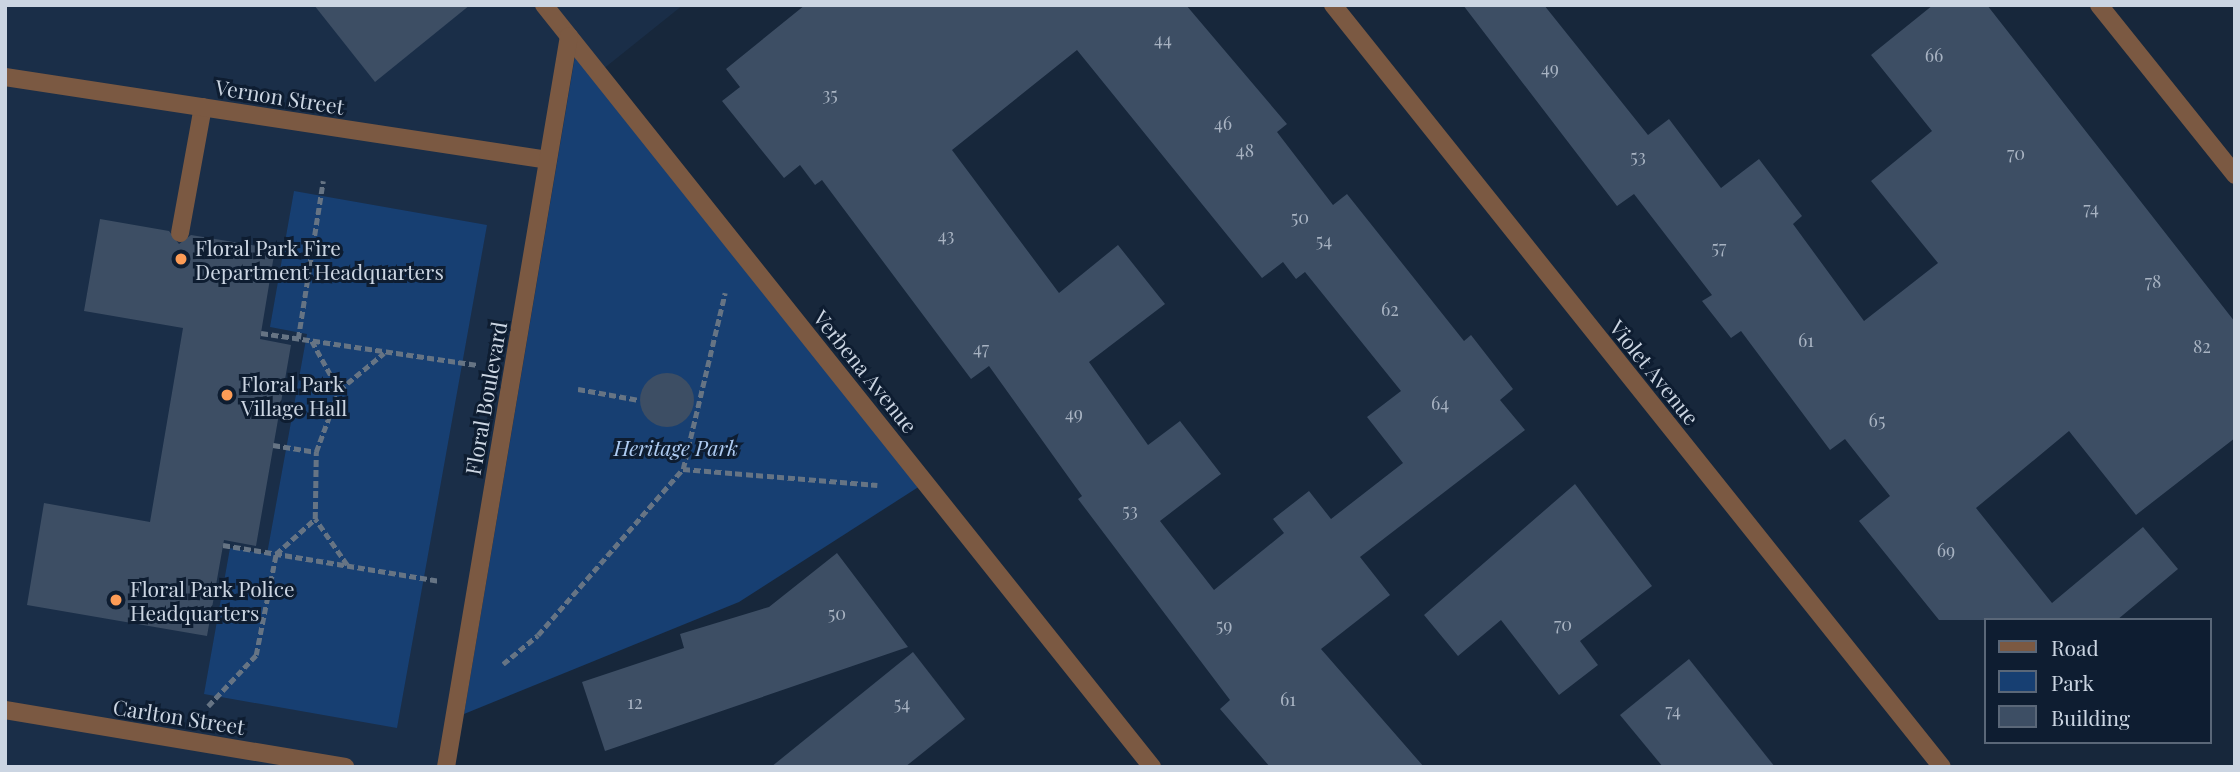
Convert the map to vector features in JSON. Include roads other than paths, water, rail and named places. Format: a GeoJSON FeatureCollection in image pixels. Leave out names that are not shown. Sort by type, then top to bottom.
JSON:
{"type":"FeatureCollection","features":[{"type":"Feature","properties":{"kind":"street","name":"Verbena Avenue"},"geometry":{"type":"LineString","coordinates":[[544,5],[1152,767]]}},
{"type":"Feature","properties":{"kind":"street","name":"Violet Avenue"},"geometry":{"type":"LineString","coordinates":[[1333,5],[1942,767]]}},
{"type":"Feature","properties":{"kind":"street"},"geometry":{"type":"LineString","coordinates":[[2099,5],[2235,175]]}},
{"type":"Feature","properties":{"kind":"street","name":"Floral Boulevard"},"geometry":{"type":"LineString","coordinates":[[446,767],[569,36]]}},
{"type":"Feature","properties":{"kind":"street","name":"Vernon Street"},"geometry":{"type":"LineString","coordinates":[[5,77],[548,160]]}},
{"type":"Feature","properties":{"kind":"street"},"geometry":{"type":"LineString","coordinates":[[180,233],[203,107]]}},
{"type":"Feature","properties":{"kind":"street","name":"Carlton Street"},"geometry":{"type":"LineString","coordinates":[[5,710],[345,767]]}},
{"type":"Feature","properties":{"kind":"place","name":"Floral Park Fire Department Headquarters"},"geometry":{"type":"Point","coordinates":[181,259]}},
{"type":"Feature","properties":{"kind":"place","name":"Floral Park Village Hall"},"geometry":{"type":"Point","coordinates":[227,395]}},
{"type":"Feature","properties":{"kind":"place","name":"Floral Park Police Headquarters"},"geometry":{"type":"Point","coordinates":[116,600]}},
{"type":"Feature","properties":{"kind":"park label","name":"Heritage Park"},"geometry":{"type":"Point","coordinates":[676,447]}}]}
